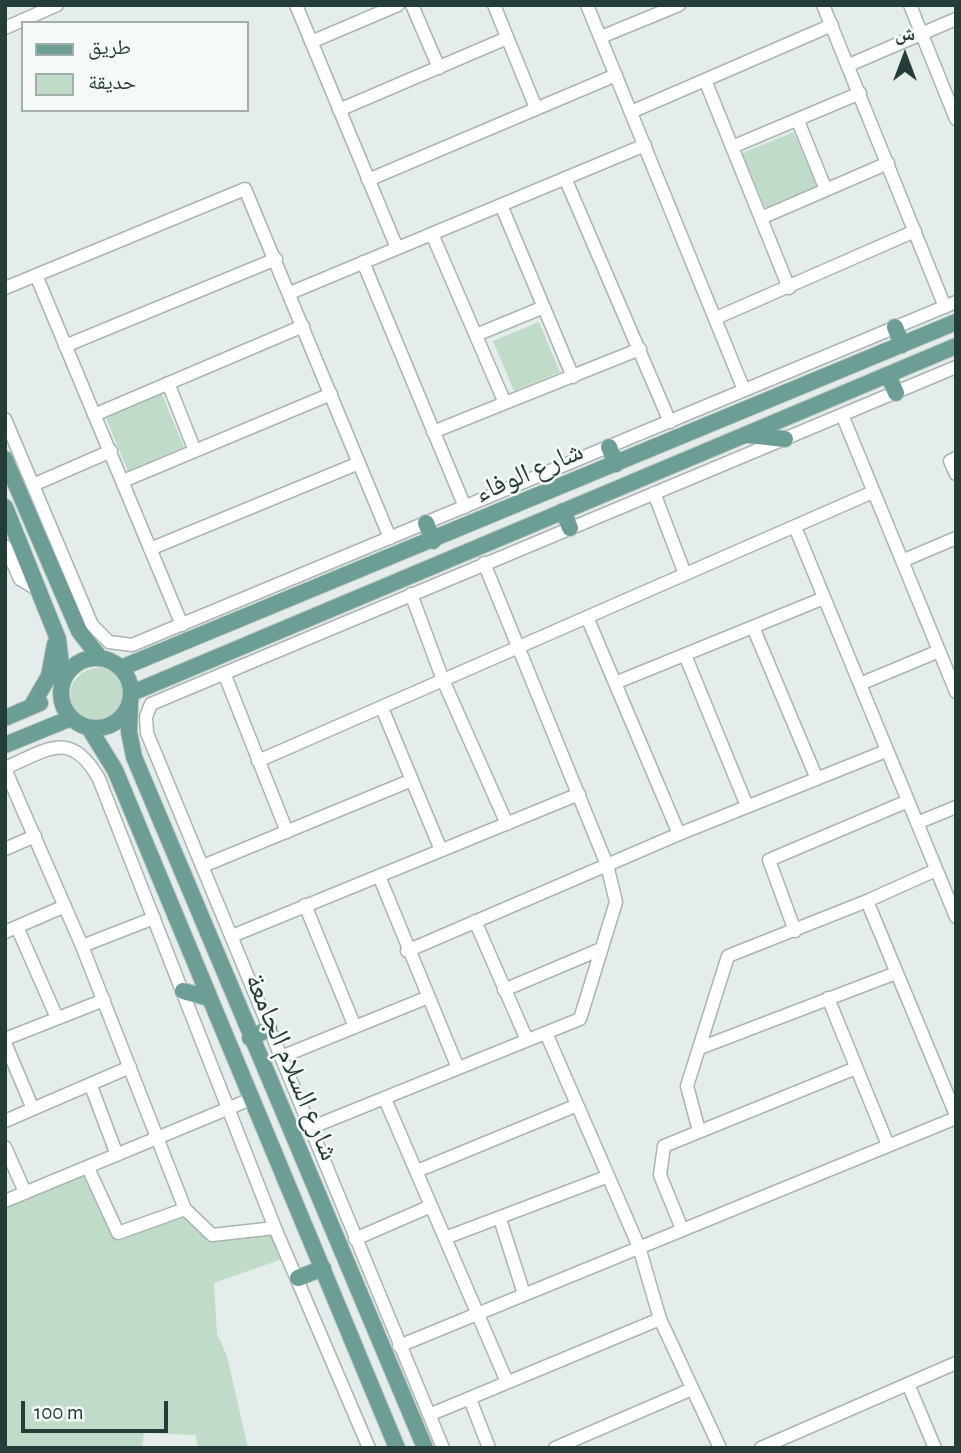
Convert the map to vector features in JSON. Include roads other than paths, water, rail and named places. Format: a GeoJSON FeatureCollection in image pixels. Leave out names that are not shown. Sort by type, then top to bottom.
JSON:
{"type":"FeatureCollection","features":[{"type":"Feature","properties":{"kind":"main road","name":"شارع الوفاء"},"geometry":{"type":"LineString","coordinates":[[121,668],[433,541],[956,322]]}},
{"type":"Feature","properties":{"kind":"main road"},"geometry":{"type":"LineString","coordinates":[[895,327],[902,345]]}},
{"type":"Feature","properties":{"kind":"main road","name":"شارع الوفاء"},"geometry":{"type":"LineString","coordinates":[[131,698],[307,618],[956,346]]}},
{"type":"Feature","properties":{"kind":"main road"},"geometry":{"type":"LineString","coordinates":[[888,375],[896,393]]}},
{"type":"Feature","properties":{"kind":"main road"},"geometry":{"type":"LineString","coordinates":[[745,434],[785,439]]}},
{"type":"Feature","properties":{"kind":"main road"},"geometry":{"type":"LineString","coordinates":[[609,447],[617,464]]}},
{"type":"Feature","properties":{"kind":"main road"},"geometry":{"type":"LineString","coordinates":[[5,459],[75,623],[100,658],[121,668],[131,698],[119,720],[110,726],[89,728],[71,718],[65,710],[61,649],[5,507]]}},
{"type":"Feature","properties":{"kind":"main road"},"geometry":{"type":"LineString","coordinates":[[563,511],[570,528]]}},
{"type":"Feature","properties":{"kind":"main road"},"geometry":{"type":"LineString","coordinates":[[426,523],[433,541]]}},
{"type":"Feature","properties":{"kind":"main road"},"geometry":{"type":"LineString","coordinates":[[307,618],[296,618],[293,608],[340,585],[346,577]]}},
{"type":"Feature","properties":{"kind":"main road"},"geometry":{"type":"LineString","coordinates":[[75,623],[110,653],[157,655]]}},
{"type":"Feature","properties":{"kind":"main road"},"geometry":{"type":"LineString","coordinates":[[32,707],[54,660],[54,628]]}},
{"type":"Feature","properties":{"kind":"main road"},"geometry":{"type":"LineString","coordinates":[[250,643],[257,659]]}},
{"type":"Feature","properties":{"kind":"main road"},"geometry":{"type":"LineString","coordinates":[[5,718],[32,707],[62,686],[78,663],[100,658]]}},
{"type":"Feature","properties":{"kind":"main road","name":"شارع السلام الجامعة"},"geometry":{"type":"LineString","coordinates":[[131,698],[130,744],[173,856],[250,1038],[367,1287],[425,1448]]}},
{"type":"Feature","properties":{"kind":"main road"},"geometry":{"type":"LineString","coordinates":[[5,745],[71,718]]}},
{"type":"Feature","properties":{"kind":"main road","name":"شارع السلام الجامعة"},"geometry":{"type":"LineString","coordinates":[[89,728],[114,770],[397,1448]]}},
{"type":"Feature","properties":{"kind":"main road"},"geometry":{"type":"LineString","coordinates":[[153,864],[160,854],[173,856]]}},
{"type":"Feature","properties":{"kind":"main road"},"geometry":{"type":"LineString","coordinates":[[183,991],[209,998]]}},
{"type":"Feature","properties":{"kind":"main road"},"geometry":{"type":"LineString","coordinates":[[250,1038],[268,1029]]}},
{"type":"Feature","properties":{"kind":"main road"},"geometry":{"type":"LineString","coordinates":[[298,1278],[323,1268]]}},
{"type":"Feature","properties":{"kind":"street"},"geometry":{"type":"LineString","coordinates":[[5,28],[57,5]]}},
{"type":"Feature","properties":{"kind":"street"},"geometry":{"type":"LineString","coordinates":[[296,5],[397,248]]}},
{"type":"Feature","properties":{"kind":"street"},"geometry":{"type":"LineString","coordinates":[[311,42],[398,5]]}},
{"type":"Feature","properties":{"kind":"street"},"geometry":{"type":"LineString","coordinates":[[412,5],[439,68]]}},
{"type":"Feature","properties":{"kind":"street"},"geometry":{"type":"LineString","coordinates":[[494,5],[536,108]]}},
{"type":"Feature","properties":{"kind":"street"},"geometry":{"type":"LineString","coordinates":[[587,5],[744,390]]}},
{"type":"Feature","properties":{"kind":"street"},"geometry":{"type":"LineString","coordinates":[[5,419],[92,625],[102,638],[116,645],[132,645],[951,305],[915,231],[823,5]]}},
{"type":"Feature","properties":{"kind":"street"},"geometry":{"type":"LineString","coordinates":[[910,5],[956,118]]}},
{"type":"Feature","properties":{"kind":"street"},"geometry":{"type":"LineString","coordinates":[[601,37],[674,6]]}},
{"type":"Feature","properties":{"kind":"street"},"geometry":{"type":"LineString","coordinates":[[849,65],[956,19]]}},
{"type":"Feature","properties":{"kind":"street"},"geometry":{"type":"LineString","coordinates":[[631,111],[832,25]]}},
{"type":"Feature","properties":{"kind":"street"},"geometry":{"type":"LineString","coordinates":[[339,110],[507,38]]}},
{"type":"Feature","properties":{"kind":"street"},"geometry":{"type":"LineString","coordinates":[[368,180],[616,75]]}},
{"type":"Feature","properties":{"kind":"street"},"geometry":{"type":"LineString","coordinates":[[705,80],[789,288]]}},
{"type":"Feature","properties":{"kind":"street"},"geometry":{"type":"LineString","coordinates":[[732,147],[860,93]]}},
{"type":"Feature","properties":{"kind":"street"},"geometry":{"type":"LineString","coordinates":[[798,121],[826,190]]}},
{"type":"Feature","properties":{"kind":"street"},"geometry":{"type":"LineString","coordinates":[[290,293],[645,145]]}},
{"type":"Feature","properties":{"kind":"street"},"geometry":{"type":"LineString","coordinates":[[761,218],[888,163]]}},
{"type":"Feature","properties":{"kind":"street"},"geometry":{"type":"LineString","coordinates":[[565,178],[670,422]]}},
{"type":"Feature","properties":{"kind":"street"},"geometry":{"type":"LineString","coordinates":[[5,288],[245,189],[390,538]]}},
{"type":"Feature","properties":{"kind":"street"},"geometry":{"type":"LineString","coordinates":[[501,205],[573,377]]}},
{"type":"Feature","properties":{"kind":"street"},"geometry":{"type":"LineString","coordinates":[[716,318],[915,231]]}},
{"type":"Feature","properties":{"kind":"street"},"geometry":{"type":"LineString","coordinates":[[432,234],[505,403]]}},
{"type":"Feature","properties":{"kind":"street"},"geometry":{"type":"LineString","coordinates":[[65,346],[276,259]]}},
{"type":"Feature","properties":{"kind":"street"},"geometry":{"type":"LineString","coordinates":[[363,262],[465,507]]}},
{"type":"Feature","properties":{"kind":"street"},"geometry":{"type":"LineString","coordinates":[[36,275],[182,625]]}},
{"type":"Feature","properties":{"kind":"street"},"geometry":{"type":"LineString","coordinates":[[476,335],[544,307]]}},
{"type":"Feature","properties":{"kind":"street"},"geometry":{"type":"LineString","coordinates":[[94,415],[303,326]]}},
{"type":"Feature","properties":{"kind":"street"},"geometry":{"type":"LineString","coordinates":[[433,432],[640,349]]}},
{"type":"Feature","properties":{"kind":"street"},"geometry":{"type":"LineString","coordinates":[[443,1448],[399,1346],[367,1287],[355,1239],[148,733],[146,717],[151,704],[166,695],[843,417],[956,367]]}},
{"type":"Feature","properties":{"kind":"street"},"geometry":{"type":"LineString","coordinates":[[168,383],[195,451]]}},
{"type":"Feature","properties":{"kind":"street"},"geometry":{"type":"LineString","coordinates":[[123,481],[331,394]]}},
{"type":"Feature","properties":{"kind":"street"},"geometry":{"type":"LineString","coordinates":[[843,417],[956,692]]}},
{"type":"Feature","properties":{"kind":"street"},"geometry":{"type":"LineString","coordinates":[[33,485],[111,451]]}},
{"type":"Feature","properties":{"kind":"street"},"geometry":{"type":"LineString","coordinates":[[956,458],[950,461],[956,474]]}},
{"type":"Feature","properties":{"kind":"street"},"geometry":{"type":"LineString","coordinates":[[150,549],[359,463]]}},
{"type":"Feature","properties":{"kind":"street"},"geometry":{"type":"LineString","coordinates":[[258,761],[873,492]]}},
{"type":"Feature","properties":{"kind":"street"},"geometry":{"type":"LineString","coordinates":[[654,493],[685,575]]}},
{"type":"Feature","properties":{"kind":"street"},"geometry":{"type":"LineString","coordinates":[[796,527],[956,917]]}},
{"type":"Feature","properties":{"kind":"street"},"geometry":{"type":"LineString","coordinates":[[902,561],[956,538]]}},
{"type":"Feature","properties":{"kind":"street"},"geometry":{"type":"LineString","coordinates":[[5,546],[20,579],[40,591]]}},
{"type":"Feature","properties":{"kind":"street"},"geometry":{"type":"LineString","coordinates":[[310,1128],[580,1019],[616,902],[607,865],[484,564]]}},
{"type":"Feature","properties":{"kind":"street"},"geometry":{"type":"LineString","coordinates":[[411,594],[443,680],[507,824]]}},
{"type":"Feature","properties":{"kind":"street"},"geometry":{"type":"LineString","coordinates":[[615,683],[824,598]]}},
{"type":"Feature","properties":{"kind":"street"},"geometry":{"type":"LineString","coordinates":[[587,617],[679,834]]}},
{"type":"Feature","properties":{"kind":"street"},"geometry":{"type":"LineString","coordinates":[[753,627],[817,779]]}},
{"type":"Feature","properties":{"kind":"street"},"geometry":{"type":"LineString","coordinates":[[860,684],[939,652]]}},
{"type":"Feature","properties":{"kind":"street"},"geometry":{"type":"LineString","coordinates":[[685,655],[747,806]]}},
{"type":"Feature","properties":{"kind":"street"},"geometry":{"type":"LineString","coordinates":[[224,673],[287,832]]}},
{"type":"Feature","properties":{"kind":"street"},"geometry":{"type":"LineString","coordinates":[[382,708],[441,850]]}},
{"type":"Feature","properties":{"kind":"street"},"geometry":{"type":"LineString","coordinates":[[275,1228],[212,1235],[185,1209],[82,946],[5,768],[65,747],[77,749],[88,759],[154,918],[275,1228],[369,1448]]}},
{"type":"Feature","properties":{"kind":"street"},"geometry":{"type":"LineString","coordinates":[[407,951],[679,834],[886,751]]}},
{"type":"Feature","properties":{"kind":"street"},"geometry":{"type":"LineString","coordinates":[[203,866],[412,780]]}},
{"type":"Feature","properties":{"kind":"street"},"geometry":{"type":"LineString","coordinates":[[232,936],[579,794]]}},
{"type":"Feature","properties":{"kind":"street"},"geometry":{"type":"LineString","coordinates":[[795,931],[769,860],[908,801]]}},
{"type":"Feature","properties":{"kind":"street"},"geometry":{"type":"LineString","coordinates":[[917,823],[956,807]]}},
{"type":"Feature","properties":{"kind":"street"},"geometry":{"type":"LineString","coordinates":[[5,849],[35,836]]}},
{"type":"Feature","properties":{"kind":"street"},"geometry":{"type":"LineString","coordinates":[[699,1131],[687,1086],[728,956],[795,931],[936,870]]}},
{"type":"Feature","properties":{"kind":"street"},"geometry":{"type":"LineString","coordinates":[[379,876],[426,998],[458,1068]]}},
{"type":"Feature","properties":{"kind":"street"},"geometry":{"type":"LineString","coordinates":[[399,1346],[956,1116],[867,901]]}},
{"type":"Feature","properties":{"kind":"street"},"geometry":{"type":"LineString","coordinates":[[305,905],[355,1027]]}},
{"type":"Feature","properties":{"kind":"street"},"geometry":{"type":"LineString","coordinates":[[57,1018],[11,929],[65,906]]}},
{"type":"Feature","properties":{"kind":"street"},"geometry":{"type":"LineString","coordinates":[[82,946],[154,918]]}},
{"type":"Feature","properties":{"kind":"street"},"geometry":{"type":"LineString","coordinates":[[475,921],[527,1040]]}},
{"type":"Feature","properties":{"kind":"street"},"geometry":{"type":"LineString","coordinates":[[504,990],[601,949]]}},
{"type":"Feature","properties":{"kind":"street"},"geometry":{"type":"LineString","coordinates":[[700,1048],[896,973]]}},
{"type":"Feature","properties":{"kind":"street"},"geometry":{"type":"LineString","coordinates":[[281,1057],[426,998]]}},
{"type":"Feature","properties":{"kind":"street"},"geometry":{"type":"LineString","coordinates":[[828,998],[888,1145]]}},
{"type":"Feature","properties":{"kind":"street"},"geometry":{"type":"LineString","coordinates":[[33,1110],[5,1041],[104,1000]]}},
{"type":"Feature","properties":{"kind":"street"},"geometry":{"type":"LineString","coordinates":[[546,1033],[575,1106],[639,1247],[660,1319],[720,1448]]}},
{"type":"Feature","properties":{"kind":"street"},"geometry":{"type":"LineString","coordinates":[[5,1121],[92,1086],[130,1067]]}},
{"type":"Feature","properties":{"kind":"street"},"geometry":{"type":"LineString","coordinates":[[682,1229],[660,1175],[664,1146],[856,1068]]}},
{"type":"Feature","properties":{"kind":"street"},"geometry":{"type":"LineString","coordinates":[[92,1086],[117,1155]]}},
{"type":"Feature","properties":{"kind":"street"},"geometry":{"type":"LineString","coordinates":[[385,1098],[507,1382]]}},
{"type":"Feature","properties":{"kind":"street"},"geometry":{"type":"LineString","coordinates":[[5,1201],[251,1099]]}},
{"type":"Feature","properties":{"kind":"street"},"geometry":{"type":"LineString","coordinates":[[417,1171],[575,1106]]}},
{"type":"Feature","properties":{"kind":"street"},"geometry":{"type":"LineString","coordinates":[[5,1147],[25,1192]]}},
{"type":"Feature","properties":{"kind":"street"},"geometry":{"type":"LineString","coordinates":[[88,1168],[118,1233],[185,1209]]}},
{"type":"Feature","properties":{"kind":"street"},"geometry":{"type":"LineString","coordinates":[[445,1238],[606,1177]]}},
{"type":"Feature","properties":{"kind":"street"},"geometry":{"type":"LineString","coordinates":[[355,1239],[431,1206]]}},
{"type":"Feature","properties":{"kind":"street"},"geometry":{"type":"LineString","coordinates":[[500,1219],[524,1294]]}},
{"type":"Feature","properties":{"kind":"street"},"geometry":{"type":"LineString","coordinates":[[429,1415],[660,1319]]}},
{"type":"Feature","properties":{"kind":"street"},"geometry":{"type":"LineString","coordinates":[[768,1446],[956,1363]]}},
{"type":"Feature","properties":{"kind":"street"},"geometry":{"type":"LineString","coordinates":[[908,1384],[935,1448]]}},
{"type":"Feature","properties":{"kind":"street"},"geometry":{"type":"LineString","coordinates":[[555,1448],[692,1389]]}},
{"type":"Feature","properties":{"kind":"street"},"geometry":{"type":"LineString","coordinates":[[470,1399],[489,1448]]}}]}
